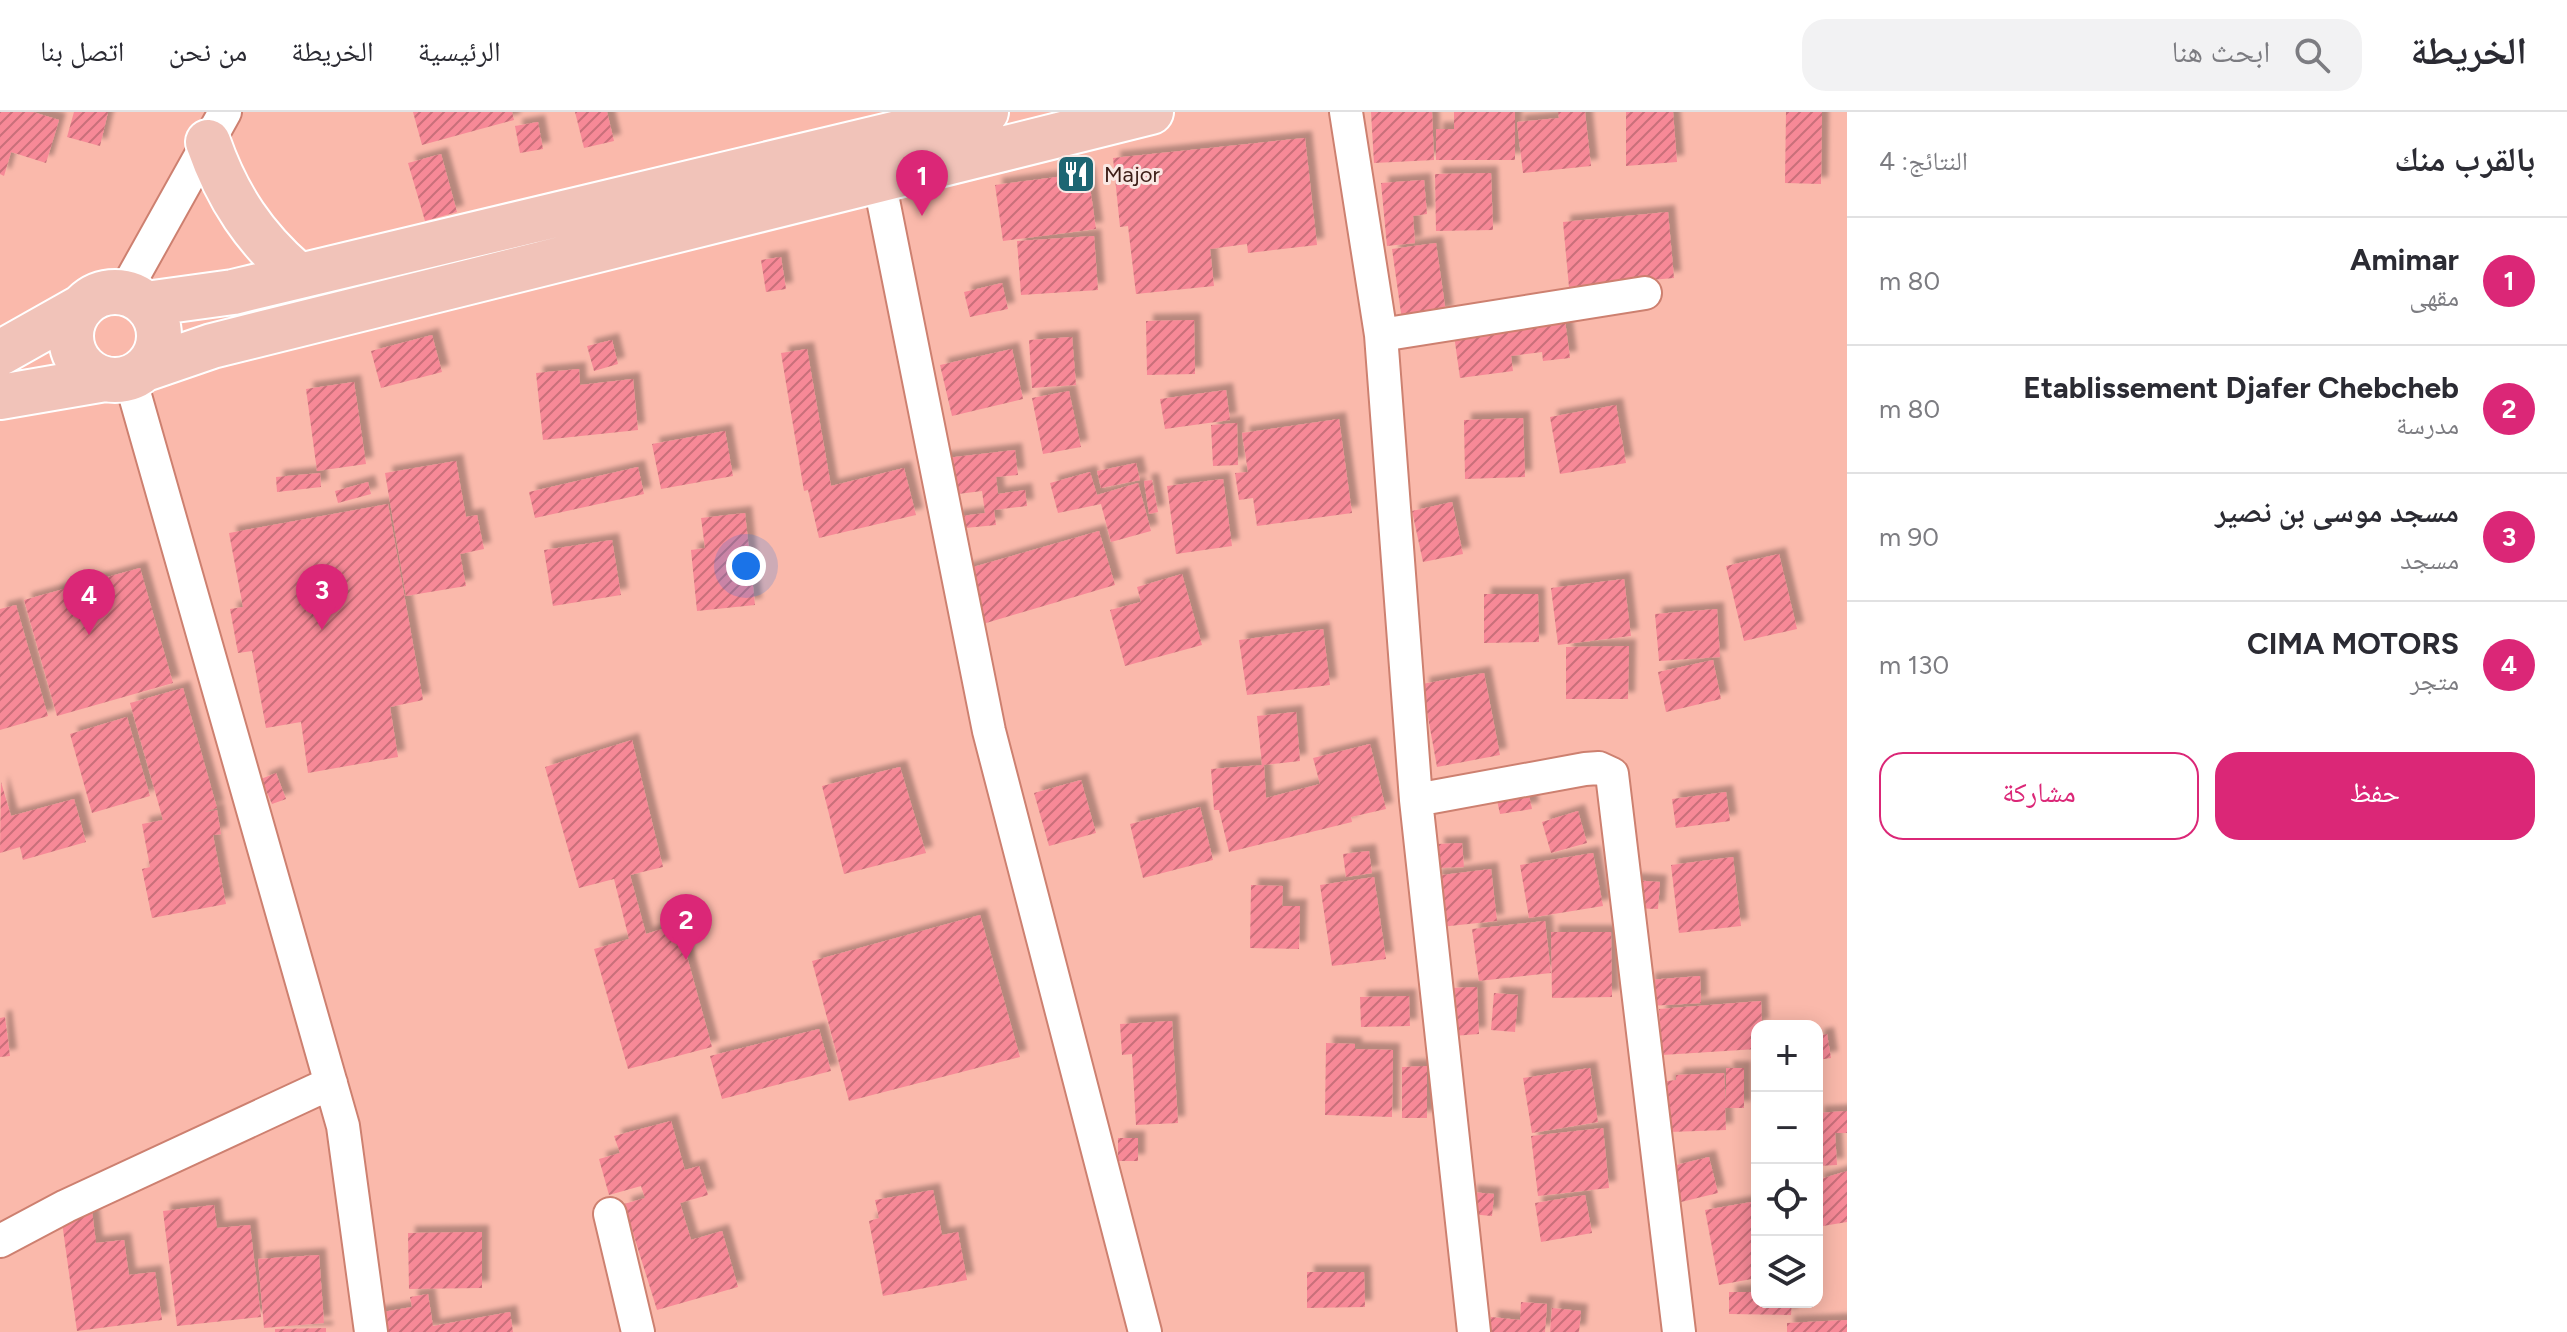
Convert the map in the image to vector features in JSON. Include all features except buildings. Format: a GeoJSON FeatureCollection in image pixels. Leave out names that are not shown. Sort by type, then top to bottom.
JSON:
{"type":"FeatureCollection","features":[{"type":"Feature","properties":{"kind":"highway"},"geometry":{"type":"LineString","coordinates":[[0,353],[105,293],[135,298],[224,293],[986,112]]}},
{"type":"Feature","properties":{"kind":"highway"},"geometry":{"type":"LineString","coordinates":[[0,397],[126,375],[212,346],[1151,112]]}},
{"type":"Feature","properties":{"kind":"highway"},"geometry":{"type":"LineString","coordinates":[[217,127],[223,181],[243,217],[278,258],[299,276]]}},
{"type":"Feature","properties":{"kind":"highway"},"geometry":{"type":"LineString","coordinates":[[80,308],[73,321],[73,350],[91,373],[126,375],[154,358],[160,329],[135,298]]}},
{"type":"Feature","properties":{"kind":"street"},"geometry":{"type":"LineString","coordinates":[[1346,112],[1381,335],[1416,800],[1474,1332]]}},
{"type":"Feature","properties":{"kind":"street"},"geometry":{"type":"LineString","coordinates":[[135,298],[217,127]]}},
{"type":"Feature","properties":{"kind":"street"},"geometry":{"type":"LineString","coordinates":[[879,180],[989,731],[1145,1332]]}},
{"type":"Feature","properties":{"kind":"street"},"geometry":{"type":"LineString","coordinates":[[1381,335],[1645,293]]}},
{"type":"Feature","properties":{"kind":"street"},"geometry":{"type":"LineString","coordinates":[[126,375],[343,1126],[371,1332]]}},
{"type":"Feature","properties":{"kind":"street"},"geometry":{"type":"LineString","coordinates":[[1416,800],[1585,769],[1599,768],[1612,774],[1679,1332]]}},
{"type":"Feature","properties":{"kind":"street"},"geometry":{"type":"LineString","coordinates":[[0,1241],[66,1206],[331,1083]]}},
{"type":"Feature","properties":{"kind":"street"},"geometry":{"type":"LineString","coordinates":[[610,1214],[638,1332]]}},
{"type":"Feature","properties":{"kind":"place","name":"Major"},"geometry":{"type":"Point","coordinates":[1076,174]}},
{"type":"Feature","properties":{"kind":"place","name":"Amimar"},"geometry":{"type":"Point","coordinates":[922,216]}},
{"type":"Feature","properties":{"kind":"place","name":"مسجد موسى بن نصير"},"geometry":{"type":"Point","coordinates":[322,630]}},
{"type":"Feature","properties":{"kind":"place","name":"CIMA MOTORS"},"geometry":{"type":"Point","coordinates":[89,635]}},
{"type":"Feature","properties":{"kind":"place","name":"Etablissement Djafer Chebcheb"},"geometry":{"type":"Point","coordinates":[686,960]}}]}
